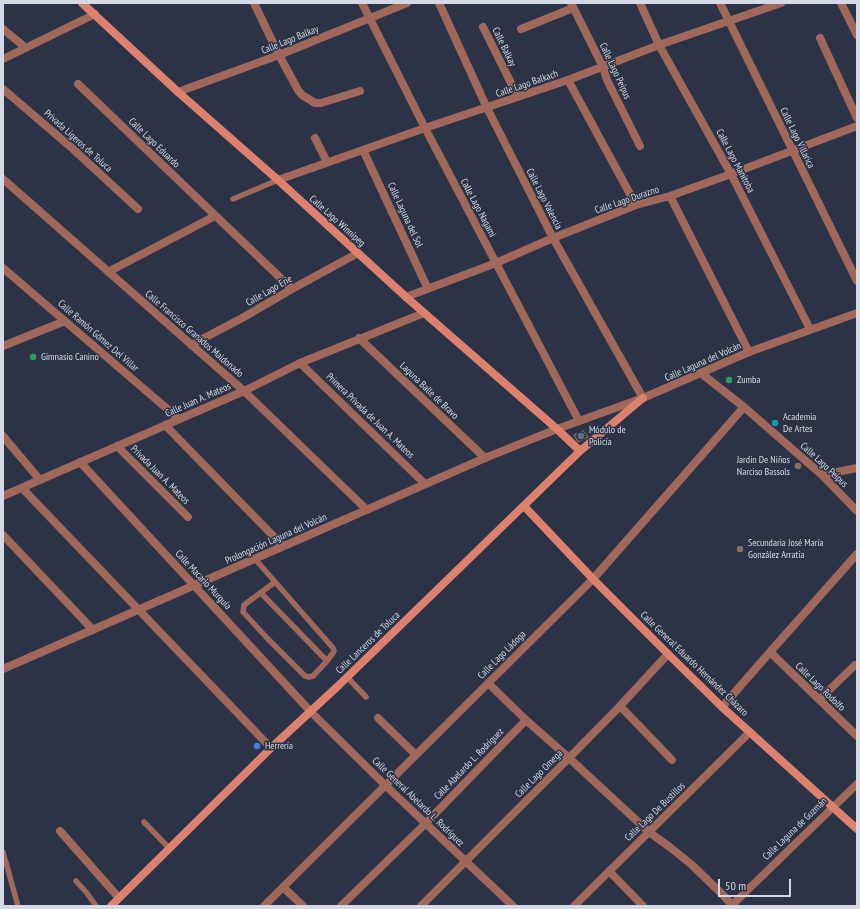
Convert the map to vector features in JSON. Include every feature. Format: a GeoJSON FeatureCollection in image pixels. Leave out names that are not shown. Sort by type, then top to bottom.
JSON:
{"type":"FeatureCollection","features":[{"type":"Feature","properties":{"kind":"main road","name":"Calle Lago Winnipeg"},"geometry":{"type":"LineString","coordinates":[[82,3],[178,92],[580,451]]}},
{"type":"Feature","properties":{"kind":"main road","name":"Calle Lanceros de Toluca"},"geometry":{"type":"LineString","coordinates":[[111,906],[271,748],[311,712],[580,451],[643,398]]}},
{"type":"Feature","properties":{"kind":"main road","name":"Calle General Eduardo Hernández Cházaro"},"geometry":{"type":"LineString","coordinates":[[524,506],[593,579],[722,707],[857,829]]}},
{"type":"Feature","properties":{"kind":"street"},"geometry":{"type":"LineString","coordinates":[[254,3],[279,55],[302,95],[315,103],[321,103],[360,91]]}},
{"type":"Feature","properties":{"kind":"street","name":"Calle Lago Nagami"},"geometry":{"type":"LineString","coordinates":[[362,3],[425,128],[579,421]]}},
{"type":"Feature","properties":{"kind":"street","name":"Calle Lago Balkay"},"geometry":{"type":"LineString","coordinates":[[178,92],[279,55],[408,3]]}},
{"type":"Feature","properties":{"kind":"street","name":"Calle Lago Valencia"},"geometry":{"type":"LineString","coordinates":[[439,3],[487,108],[553,238],[643,398]]}},
{"type":"Feature","properties":{"kind":"street","name":"Calle Lago Manitoba"},"geometry":{"type":"LineString","coordinates":[[640,3],[660,45],[731,174],[810,329]]}},
{"type":"Feature","properties":{"kind":"street","name":"Calle Lago Villarica"},"geometry":{"type":"LineString","coordinates":[[720,3],[857,281]]}},
{"type":"Feature","properties":{"kind":"street","name":"Calle Lago Balkach"},"geometry":{"type":"LineString","coordinates":[[278,180],[425,128],[568,80],[660,45],[781,3]]}},
{"type":"Feature","properties":{"kind":"street"},"geometry":{"type":"LineString","coordinates":[[841,3],[857,35]]}},
{"type":"Feature","properties":{"kind":"street"},"geometry":{"type":"LineString","coordinates":[[521,29],[572,6]]}},
{"type":"Feature","properties":{"kind":"street","name":"Calle Lago Peipus"},"geometry":{"type":"LineString","coordinates":[[572,6],[603,67],[607,80],[640,146]]}},
{"type":"Feature","properties":{"kind":"street"},"geometry":{"type":"LineString","coordinates":[[3,59],[95,14]]}},
{"type":"Feature","properties":{"kind":"street","name":"Calle Balkay"},"geometry":{"type":"LineString","coordinates":[[484,27],[518,97]]}},
{"type":"Feature","properties":{"kind":"street"},"geometry":{"type":"LineString","coordinates":[[3,29],[26,48]]}},
{"type":"Feature","properties":{"kind":"street"},"geometry":{"type":"LineString","coordinates":[[820,38],[857,118]]}},
{"type":"Feature","properties":{"kind":"street"},"geometry":{"type":"LineString","coordinates":[[568,80],[636,206]]}},
{"type":"Feature","properties":{"kind":"street","name":"Calle Lago Eduardo"},"geometry":{"type":"LineString","coordinates":[[78,84],[292,289]]}},
{"type":"Feature","properties":{"kind":"street","name":"Privada Ligeros de Toluca"},"geometry":{"type":"LineString","coordinates":[[3,89],[73,149],[138,209]]}},
{"type":"Feature","properties":{"kind":"street","name":"Calle Lago Durazno"},"geometry":{"type":"LineString","coordinates":[[406,297],[496,263],[553,238],[636,206],[670,196],[731,174],[857,126]]}},
{"type":"Feature","properties":{"kind":"street"},"geometry":{"type":"LineString","coordinates":[[315,138],[327,162]]}},
{"type":"Feature","properties":{"kind":"street","name":"Calle Laguna del Sol"},"geometry":{"type":"LineString","coordinates":[[363,150],[428,289]]}},
{"type":"Feature","properties":{"kind":"street","name":"Calle Francisco Granados Maldonado"},"geometry":{"type":"LineString","coordinates":[[3,179],[244,391],[368,510]]}},
{"type":"Feature","properties":{"kind":"street"},"geometry":{"type":"LineString","coordinates":[[670,196],[749,352]]}},
{"type":"Feature","properties":{"kind":"street"},"geometry":{"type":"LineString","coordinates":[[108,272],[216,216]]}},
{"type":"Feature","properties":{"kind":"street","name":"Calle Lago Erie"},"geometry":{"type":"LineString","coordinates":[[191,345],[358,253]]}},
{"type":"Feature","properties":{"kind":"street","name":"Calle Ramón Gómez Del Villar"},"geometry":{"type":"LineString","coordinates":[[3,268],[179,419]]}},
{"type":"Feature","properties":{"kind":"street","name":"Calle Juan A. Mateos"},"geometry":{"type":"LineString","coordinates":[[3,496],[244,391],[300,363],[424,313]]}},
{"type":"Feature","properties":{"kind":"street","name":"Calle Laguna del Volcán"},"geometry":{"type":"LineString","coordinates":[[557,429],[643,398],[702,374],[749,352],[857,313]]}},
{"type":"Feature","properties":{"kind":"street"},"geometry":{"type":"LineString","coordinates":[[3,346],[65,321]]}},
{"type":"Feature","properties":{"kind":"street","name":"Laguna Balle de Bravo"},"geometry":{"type":"LineString","coordinates":[[359,338],[485,458]]}},
{"type":"Feature","properties":{"kind":"street","name":"Primera Privada de Juan A. Mateos"},"geometry":{"type":"LineString","coordinates":[[300,363],[425,484]]}},
{"type":"Feature","properties":{"kind":"street","name":"Calle Lago Peipus"},"geometry":{"type":"LineString","coordinates":[[702,374],[744,407],[822,475],[857,511]]}},
{"type":"Feature","properties":{"kind":"street","name":"Calle Lago Ládoga"},"geometry":{"type":"LineString","coordinates":[[264,906],[593,579],[744,407]]}},
{"type":"Feature","properties":{"kind":"street"},"geometry":{"type":"LineString","coordinates":[[165,425],[283,546]]}},
{"type":"Feature","properties":{"kind":"street","name":"Prolongación Laguna del Volcán"},"geometry":{"type":"LineString","coordinates":[[3,669],[485,458],[557,429]]}},
{"type":"Feature","properties":{"kind":"street"},"geometry":{"type":"LineString","coordinates":[[3,436],[40,480]]}},
{"type":"Feature","properties":{"kind":"street","name":"Privada Juan A. Mateos"},"geometry":{"type":"LineString","coordinates":[[117,446],[188,517]]}},
{"type":"Feature","properties":{"kind":"street","name":"Calle Macario Murguía"},"geometry":{"type":"LineString","coordinates":[[80,462],[311,712]]}},
{"type":"Feature","properties":{"kind":"street"},"geometry":{"type":"LineString","coordinates":[[822,475],[857,468]]}},
{"type":"Feature","properties":{"kind":"street"},"geometry":{"type":"LineString","coordinates":[[22,488],[271,748]]}},
{"type":"Feature","properties":{"kind":"street"},"geometry":{"type":"LineString","coordinates":[[3,535],[93,630]]}},
{"type":"Feature","properties":{"kind":"street"},"geometry":{"type":"LineString","coordinates":[[722,707],[857,554]]}},
{"type":"Feature","properties":{"kind":"street","name":"Calle Lago Rodolfo"},"geometry":{"type":"LineString","coordinates":[[770,652],[857,736]]}},
{"type":"Feature","properties":{"kind":"street","name":"Calle Lago Omega"},"geometry":{"type":"LineString","coordinates":[[421,906],[620,706],[668,654]]}},
{"type":"Feature","properties":{"kind":"street"},"geometry":{"type":"LineString","coordinates":[[820,699],[855,665]]}},
{"type":"Feature","properties":{"kind":"street"},"geometry":{"type":"LineString","coordinates":[[488,683],[526,720],[649,832],[692,866],[722,894],[732,906]]}},
{"type":"Feature","properties":{"kind":"street"},"geometry":{"type":"LineString","coordinates":[[620,706],[672,760]]}},
{"type":"Feature","properties":{"kind":"street","name":"Calle General Abelardo L. Rodríguez"},"geometry":{"type":"LineString","coordinates":[[311,712],[425,824],[513,906]]}},
{"type":"Feature","properties":{"kind":"street"},"geometry":{"type":"LineString","coordinates":[[378,718],[416,755]]}},
{"type":"Feature","properties":{"kind":"street","name":"Calle Abelardo L. Rodríguez"},"geometry":{"type":"LineString","coordinates":[[341,906],[425,824],[526,720]]}},
{"type":"Feature","properties":{"kind":"street","name":"Calle Lago De Bustillos"},"geometry":{"type":"LineString","coordinates":[[574,906],[750,732]]}},
{"type":"Feature","properties":{"kind":"street","name":"Calle Laguna de Guzmán"},"geometry":{"type":"LineString","coordinates":[[732,906],[857,784]]}},
{"type":"Feature","properties":{"kind":"street"},"geometry":{"type":"LineString","coordinates":[[60,831],[119,898]]}},
{"type":"Feature","properties":{"kind":"street"},"geometry":{"type":"LineString","coordinates":[[609,871],[643,906]]}},
{"type":"Feature","properties":{"kind":"street"},"geometry":{"type":"LineString","coordinates":[[283,887],[303,906]]}},
{"type":"Feature","properties":{"kind":"lane"},"geometry":{"type":"LineString","coordinates":[[234,199],[278,180]]}},
{"type":"Feature","properties":{"kind":"lane"},"geometry":{"type":"LineString","coordinates":[[255,559],[333,648],[333,653],[313,676],[305,676],[243,612],[244,605],[275,582]]}},
{"type":"Feature","properties":{"kind":"lane"},"geometry":{"type":"LineString","coordinates":[[261,592],[327,661]]}},
{"type":"Feature","properties":{"kind":"lane"},"geometry":{"type":"LineString","coordinates":[[347,677],[366,697]]}},
{"type":"Feature","properties":{"kind":"lane"},"geometry":{"type":"LineString","coordinates":[[144,822],[169,848]]}},
{"type":"Feature","properties":{"kind":"lane"},"geometry":{"type":"LineString","coordinates":[[3,852],[18,906]]}},
{"type":"Feature","properties":{"kind":"lane"},"geometry":{"type":"LineString","coordinates":[[76,881],[96,906]]}},
{"type":"Feature","properties":{"kind":"building","name":"Módulo de Policía"},"geometry":{"type":"Polygon","coordinates":[[[583,431],[588,437],[578,442],[574,435],[583,431]]]}},
{"type":"Feature","properties":{"kind":"place","name":"Gimnasio Canino"},"geometry":{"type":"Point","coordinates":[33,357]}},
{"type":"Feature","properties":{"kind":"place","name":"Zumba"},"geometry":{"type":"Point","coordinates":[729,380]}},
{"type":"Feature","properties":{"kind":"place","name":"Academia De Artes"},"geometry":{"type":"Point","coordinates":[775,423]}},
{"type":"Feature","properties":{"kind":"place","name":"Módulo de Policía"},"geometry":{"type":"Point","coordinates":[581,436]}},
{"type":"Feature","properties":{"kind":"place","name":"Jardin De Niños Narciso Bassols"},"geometry":{"type":"Point","coordinates":[798,466]}},
{"type":"Feature","properties":{"kind":"place","name":"Secundaria José María González Arratia"},"geometry":{"type":"Point","coordinates":[740,549]}},
{"type":"Feature","properties":{"kind":"place","name":"Herrería"},"geometry":{"type":"Point","coordinates":[257,746]}}]}
